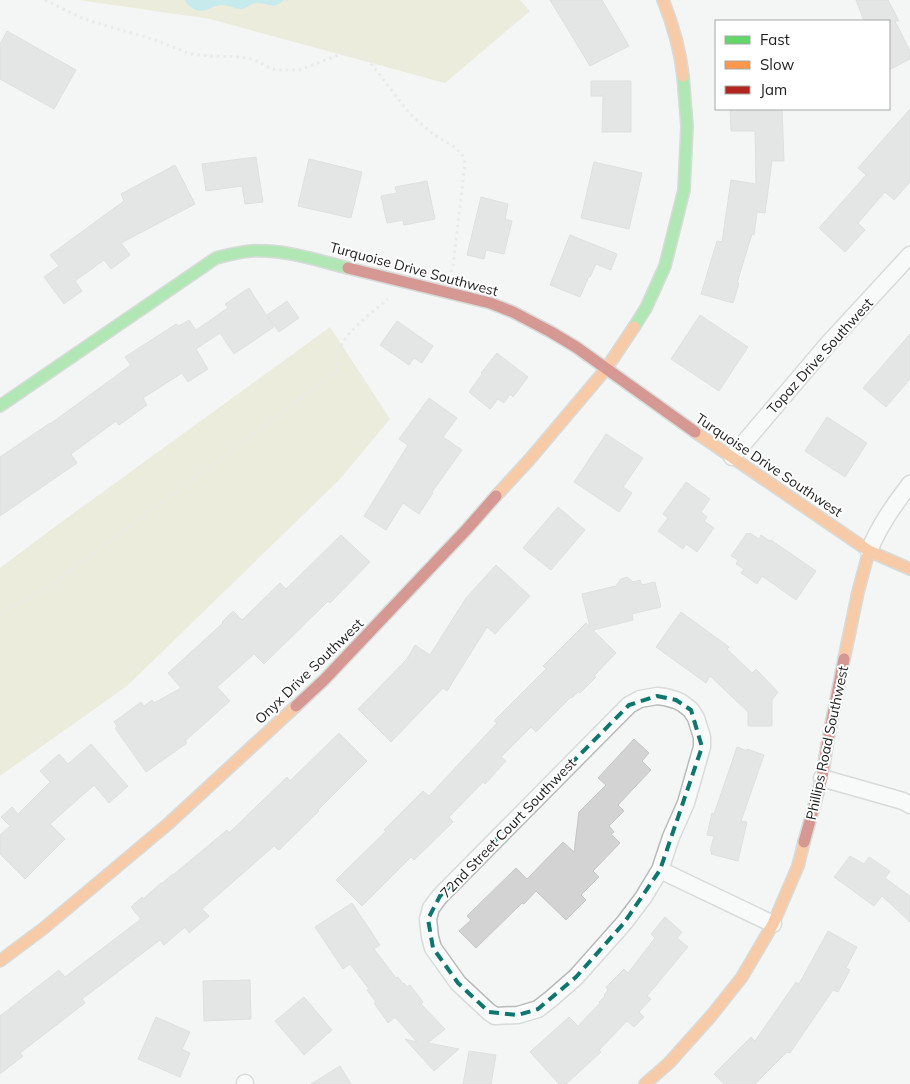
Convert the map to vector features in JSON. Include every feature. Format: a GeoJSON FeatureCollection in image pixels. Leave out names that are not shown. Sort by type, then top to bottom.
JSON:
{"type":"FeatureCollection","features":[{"type":"Feature","properties":{"kind":"street","name":"Onyx Drive Southwest"},"geometry":{"type":"LineString","coordinates":[[0,961],[44,928],[168,824],[324,680],[530,460],[606,369],[646,308],[665,266],[684,190],[687,126],[683,73],[678,41],[663,0]]}},
{"type":"Feature","properties":{"kind":"street","name":"Turquoise Drive Southwest"},"geometry":{"type":"LineString","coordinates":[[0,406],[216,258],[234,252],[257,250],[280,252],[444,291],[490,303],[513,312],[576,347],[869,551],[910,569]]}},
{"type":"Feature","properties":{"kind":"street","name":"Topaz Drive Southwest"},"geometry":{"type":"LineString","coordinates":[[732,457],[828,344],[910,255]]}},
{"type":"Feature","properties":{"kind":"street","name":"Phillips Road Southwest"},"geometry":{"type":"LineString","coordinates":[[645,1084],[669,1063],[742,977],[773,924],[798,866],[822,778],[858,592],[869,551],[884,520],[910,484]]}},
{"type":"Feature","properties":{"kind":"street","name":"72nd Street Court Southwest"},"geometry":{"type":"LineString","coordinates":[[657,696],[676,700],[691,710],[696,718],[702,737],[702,747],[686,803],[671,837],[660,870],[643,898],[624,923],[576,977],[538,1009],[518,1014],[495,1016],[458,983],[433,948],[428,919],[431,908],[440,896],[629,705],[640,699],[657,696]]}},
{"type":"Feature","properties":{"kind":"street"},"geometry":{"type":"LineString","coordinates":[[822,778],[903,801],[910,805]]}},
{"type":"Feature","properties":{"kind":"street"},"geometry":{"type":"LineString","coordinates":[[660,870],[773,924]]}},
{"type":"Feature","properties":{"kind":"path"},"geometry":{"type":"LineString","coordinates":[[45,0],[84,19],[155,40],[191,54],[242,57],[280,70],[299,70],[344,54],[365,58],[410,114],[433,134],[462,154],[465,163],[453,266],[444,291]]}},
{"type":"Feature","properties":{"kind":"path"},"geometry":{"type":"LineString","coordinates":[[0,614],[47,588],[338,372],[338,358],[342,345],[356,328],[408,282]]}},
{"type":"Feature","properties":{"kind":"highlighted area"},"geometry":{"type":"Polygon","coordinates":[[[657,696],[676,700],[691,710],[702,747],[660,870],[624,923],[576,977],[538,1009],[518,1015],[489,1012],[458,983],[433,948],[428,919],[440,896],[629,705],[657,696]]]}},
{"type":"Feature","properties":{"kind":"shaded area"},"geometry":{"type":"Polygon","coordinates":[[[79,0],[520,0],[530,11],[445,83],[210,19],[79,0]]]}},
{"type":"Feature","properties":{"kind":"shaded area"},"geometry":{"type":"Polygon","coordinates":[[[330,327],[390,419],[340,479],[127,686],[0,776],[0,568],[330,327]]]}},
{"type":"Feature","properties":{"kind":"water"},"geometry":{"type":"Polygon","coordinates":[[[185,0],[284,0],[273,6],[255,3],[241,9],[222,5],[200,11],[191,7],[185,0]]]}},
{"type":"Feature","properties":{"kind":"building"},"geometry":{"type":"Polygon","coordinates":[[[550,0],[602,0],[629,46],[590,66],[550,0]]]}},
{"type":"Feature","properties":{"kind":"building"},"geometry":{"type":"Polygon","coordinates":[[[856,0],[888,0],[899,21],[895,21],[910,51],[910,59],[890,69],[890,20],[864,20],[856,0]]]}},
{"type":"Feature","properties":{"kind":"building"},"geometry":{"type":"Polygon","coordinates":[[[7,31],[76,70],[54,109],[0,79],[0,44],[7,31]]]}},
{"type":"Feature","properties":{"kind":"building"},"geometry":{"type":"Polygon","coordinates":[[[591,81],[631,81],[631,132],[602,132],[603,96],[591,96],[591,81]]]}},
{"type":"Feature","properties":{"kind":"building"},"geometry":{"type":"Polygon","coordinates":[[[910,109],[910,182],[894,200],[885,192],[858,223],[865,230],[845,252],[819,228],[866,175],[858,168],[910,109]]]}},
{"type":"Feature","properties":{"kind":"building"},"geometry":{"type":"Polygon","coordinates":[[[730,110],[782,110],[784,161],[772,161],[765,213],[757,212],[754,235],[752,234],[733,303],[701,294],[717,241],[722,242],[731,180],[756,184],[755,131],[731,131],[730,110]]]}},
{"type":"Feature","properties":{"kind":"building"},"geometry":{"type":"Polygon","coordinates":[[[256,157],[263,202],[245,204],[242,186],[206,191],[202,164],[256,157]]]}},
{"type":"Feature","properties":{"kind":"building"},"geometry":{"type":"Polygon","coordinates":[[[309,159],[362,172],[351,218],[298,206],[309,159]]]}},
{"type":"Feature","properties":{"kind":"building"},"geometry":{"type":"Polygon","coordinates":[[[594,162],[642,173],[629,229],[581,218],[594,162]]]}},
{"type":"Feature","properties":{"kind":"building"},"geometry":{"type":"Polygon","coordinates":[[[175,165],[195,204],[121,243],[130,255],[111,269],[104,260],[75,281],[82,291],[64,304],[44,277],[59,266],[50,255],[124,201],[121,194],[175,165]]]}},
{"type":"Feature","properties":{"kind":"building"},"geometry":{"type":"Polygon","coordinates":[[[427,181],[435,219],[404,225],[403,220],[387,223],[381,196],[397,193],[395,187],[427,181]]]}},
{"type":"Feature","properties":{"kind":"building"},"geometry":{"type":"Polygon","coordinates":[[[481,197],[508,204],[505,219],[512,221],[504,254],[486,250],[484,259],[467,255],[481,197]]]}},
{"type":"Feature","properties":{"kind":"building"},"geometry":{"type":"Polygon","coordinates":[[[570,235],[617,254],[611,270],[596,264],[580,297],[550,285],[570,235]]]}},
{"type":"Feature","properties":{"kind":"building"},"geometry":{"type":"Polygon","coordinates":[[[249,288],[274,327],[234,354],[220,333],[196,349],[208,369],[188,382],[182,373],[143,398],[147,405],[119,425],[116,421],[71,454],[77,463],[0,516],[0,457],[50,424],[131,365],[125,357],[176,324],[179,326],[189,320],[196,330],[228,308],[225,304],[249,288]]]}},
{"type":"Feature","properties":{"kind":"building"},"geometry":{"type":"Polygon","coordinates":[[[287,301],[299,318],[279,332],[267,315],[287,301]]]}},
{"type":"Feature","properties":{"kind":"building"},"geometry":{"type":"Polygon","coordinates":[[[700,315],[748,347],[719,391],[671,359],[700,315]]]}},
{"type":"Feature","properties":{"kind":"building"},"geometry":{"type":"Polygon","coordinates":[[[397,321],[433,346],[422,363],[414,358],[409,365],[380,345],[397,321]]]}},
{"type":"Feature","properties":{"kind":"building"},"geometry":{"type":"Polygon","coordinates":[[[910,334],[910,379],[886,407],[863,388],[910,334]]]}},
{"type":"Feature","properties":{"kind":"building"},"geometry":{"type":"Polygon","coordinates":[[[497,353],[528,377],[513,397],[510,394],[504,403],[498,399],[490,409],[469,392],[497,353]]]}},
{"type":"Feature","properties":{"kind":"building"},"geometry":{"type":"Polygon","coordinates":[[[429,398],[457,418],[443,437],[462,450],[419,514],[403,503],[386,530],[364,516],[408,445],[399,439],[429,398]]]}},
{"type":"Feature","properties":{"kind":"building"},"geometry":{"type":"Polygon","coordinates":[[[827,417],[867,443],[845,477],[805,451],[827,417]]]}},
{"type":"Feature","properties":{"kind":"building"},"geometry":{"type":"Polygon","coordinates":[[[606,434],[643,458],[623,487],[632,493],[619,512],[574,482],[606,434]]]}},
{"type":"Feature","properties":{"kind":"building"},"geometry":{"type":"Polygon","coordinates":[[[686,482],[710,499],[701,512],[707,517],[704,521],[714,528],[697,552],[686,544],[683,549],[658,531],[668,518],[663,514],[686,482]]]}},
{"type":"Feature","properties":{"kind":"building"},"geometry":{"type":"Polygon","coordinates":[[[558,507],[585,530],[551,570],[523,548],[558,507]]]}},
{"type":"Feature","properties":{"kind":"building"},"geometry":{"type":"Polygon","coordinates":[[[747,533],[759,539],[761,535],[771,540],[816,571],[796,600],[762,576],[757,584],[741,573],[744,569],[736,564],[738,560],[731,556],[747,533]]]}},
{"type":"Feature","properties":{"kind":"building"},"geometry":{"type":"Polygon","coordinates":[[[341,535],[370,562],[330,603],[328,601],[264,664],[254,654],[217,687],[230,701],[185,741],[187,743],[146,772],[115,728],[117,726],[114,722],[141,702],[144,706],[152,700],[154,703],[181,688],[168,673],[223,623],[233,611],[242,620],[280,583],[286,589],[341,535]]]}},
{"type":"Feature","properties":{"kind":"building"},"geometry":{"type":"Polygon","coordinates":[[[496,565],[530,596],[495,634],[487,627],[447,691],[443,688],[391,742],[358,709],[407,659],[415,645],[430,655],[466,598],[496,565]]]}},
{"type":"Feature","properties":{"kind":"building"},"geometry":{"type":"Polygon","coordinates":[[[627,577],[633,582],[640,580],[642,585],[655,582],[661,607],[632,614],[633,620],[593,630],[616,653],[594,676],[596,677],[580,693],[578,692],[571,697],[536,732],[531,727],[501,757],[506,761],[485,784],[483,782],[449,817],[453,822],[414,860],[411,857],[362,906],[336,880],[386,831],[384,830],[423,791],[429,796],[497,723],[494,721],[546,669],[543,666],[586,623],[590,627],[582,594],[616,586],[621,579],[627,577]]]}},
{"type":"Feature","properties":{"kind":"building"},"geometry":{"type":"Polygon","coordinates":[[[681,612],[729,647],[727,649],[752,673],[756,669],[778,692],[772,700],[772,726],[748,726],[748,712],[710,676],[706,683],[656,647],[681,612]]]}},
{"type":"Feature","properties":{"kind":"building"},"geometry":{"type":"Polygon","coordinates":[[[339,733],[367,761],[319,811],[279,850],[274,846],[202,909],[209,916],[189,933],[185,927],[164,945],[160,940],[82,999],[85,1003],[20,1053],[23,1056],[0,1074],[0,1016],[59,970],[65,977],[141,919],[131,907],[227,830],[229,833],[287,777],[290,781],[339,733]]]}},
{"type":"Feature","properties":{"kind":"building"},"geometry":{"type":"Polygon","coordinates":[[[634,739],[649,753],[642,761],[651,770],[618,805],[624,811],[609,826],[614,832],[611,834],[620,843],[593,871],[599,877],[581,895],[586,900],[566,920],[536,891],[476,948],[459,931],[471,920],[467,916],[516,868],[527,879],[563,842],[574,852],[579,812],[606,785],[598,778],[634,739]]]}},
{"type":"Feature","properties":{"kind":"building"},"geometry":{"type":"Polygon","coordinates":[[[91,744],[128,786],[109,803],[94,785],[50,824],[65,839],[25,879],[0,854],[0,835],[10,826],[1,817],[12,807],[18,814],[50,782],[40,771],[59,754],[68,764],[91,744]]]}},
{"type":"Feature","properties":{"kind":"building"},"geometry":{"type":"Polygon","coordinates":[[[737,747],[764,755],[741,821],[747,822],[738,861],[711,854],[714,836],[707,835],[712,813],[714,814],[737,747]]]}},
{"type":"Feature","properties":{"kind":"building"},"geometry":{"type":"Polygon","coordinates":[[[850,856],[864,864],[869,857],[890,871],[885,878],[910,896],[910,922],[882,896],[874,906],[834,877],[850,856]]]}},
{"type":"Feature","properties":{"kind":"building"},"geometry":{"type":"Polygon","coordinates":[[[352,903],[380,945],[374,949],[396,978],[398,977],[407,987],[410,985],[423,1002],[421,1004],[445,1029],[428,1043],[459,1049],[434,1071],[405,1039],[417,1042],[395,1017],[388,1023],[374,1003],[376,1002],[367,990],[369,989],[350,964],[343,969],[315,927],[352,903]]]}},
{"type":"Feature","properties":{"kind":"building"},"geometry":{"type":"Polygon","coordinates":[[[665,917],[682,932],[677,938],[688,947],[647,996],[651,999],[639,1012],[644,1017],[634,1027],[627,1021],[599,1050],[601,1052],[566,1084],[559,1084],[530,1052],[569,1017],[578,1026],[600,1003],[608,990],[606,987],[624,969],[628,973],[655,938],[651,934],[665,917]]]}},
{"type":"Feature","properties":{"kind":"building"},"geometry":{"type":"Polygon","coordinates":[[[828,931],[857,947],[846,968],[850,970],[838,992],[833,990],[790,1053],[787,1052],[755,1084],[724,1084],[714,1074],[751,1037],[755,1041],[796,982],[799,984],[828,931]]]}},
{"type":"Feature","properties":{"kind":"building"},"geometry":{"type":"Polygon","coordinates":[[[250,980],[251,1019],[204,1021],[203,981],[250,980]]]}},
{"type":"Feature","properties":{"kind":"building"},"geometry":{"type":"Polygon","coordinates":[[[304,997],[332,1030],[304,1055],[275,1021],[304,997]]]}},
{"type":"Feature","properties":{"kind":"building"},"geometry":{"type":"Polygon","coordinates":[[[156,1017],[190,1032],[182,1049],[190,1053],[180,1077],[138,1059],[156,1017]]]}},
{"type":"Feature","properties":{"kind":"building"},"geometry":{"type":"Polygon","coordinates":[[[469,1051],[496,1055],[491,1084],[463,1084],[469,1051]]]}},
{"type":"Feature","properties":{"kind":"building"},"geometry":{"type":"Polygon","coordinates":[[[340,1066],[351,1084],[311,1084],[340,1066]]]}},
{"type":"Feature","properties":{"kind":"traffic: fast"},"geometry":{"type":"LineString","coordinates":[[634,327],[646,308],[665,266],[684,190],[687,126],[683,76]]}},
{"type":"Feature","properties":{"kind":"traffic: fast"},"geometry":{"type":"LineString","coordinates":[[0,406],[216,258],[247,251],[263,251],[300,256],[348,268]]}},
{"type":"Feature","properties":{"kind":"traffic: slow"},"geometry":{"type":"LineString","coordinates":[[663,0],[676,37],[683,76]]}},
{"type":"Feature","properties":{"kind":"traffic: slow"},"geometry":{"type":"LineString","coordinates":[[496,496],[606,369],[634,327]]}},
{"type":"Feature","properties":{"kind":"traffic: slow"},"geometry":{"type":"LineString","coordinates":[[695,432],[869,551],[910,569]]}},
{"type":"Feature","properties":{"kind":"traffic: slow"},"geometry":{"type":"LineString","coordinates":[[844,659],[869,551]]}},
{"type":"Feature","properties":{"kind":"traffic: slow"},"geometry":{"type":"LineString","coordinates":[[0,961],[44,928],[168,824],[296,706]]}},
{"type":"Feature","properties":{"kind":"traffic: slow"},"geometry":{"type":"LineString","coordinates":[[645,1084],[669,1063],[711,1016],[742,977],[773,924],[798,866],[804,842]]}},
{"type":"Feature","properties":{"kind":"traffic: jam"},"geometry":{"type":"LineString","coordinates":[[348,268],[490,303],[513,312],[576,347],[695,432]]}},
{"type":"Feature","properties":{"kind":"traffic: jam"},"geometry":{"type":"LineString","coordinates":[[296,706],[324,680],[496,496]]}},
{"type":"Feature","properties":{"kind":"traffic: jam"},"geometry":{"type":"LineString","coordinates":[[804,842],[822,778],[844,659]]}}]}
